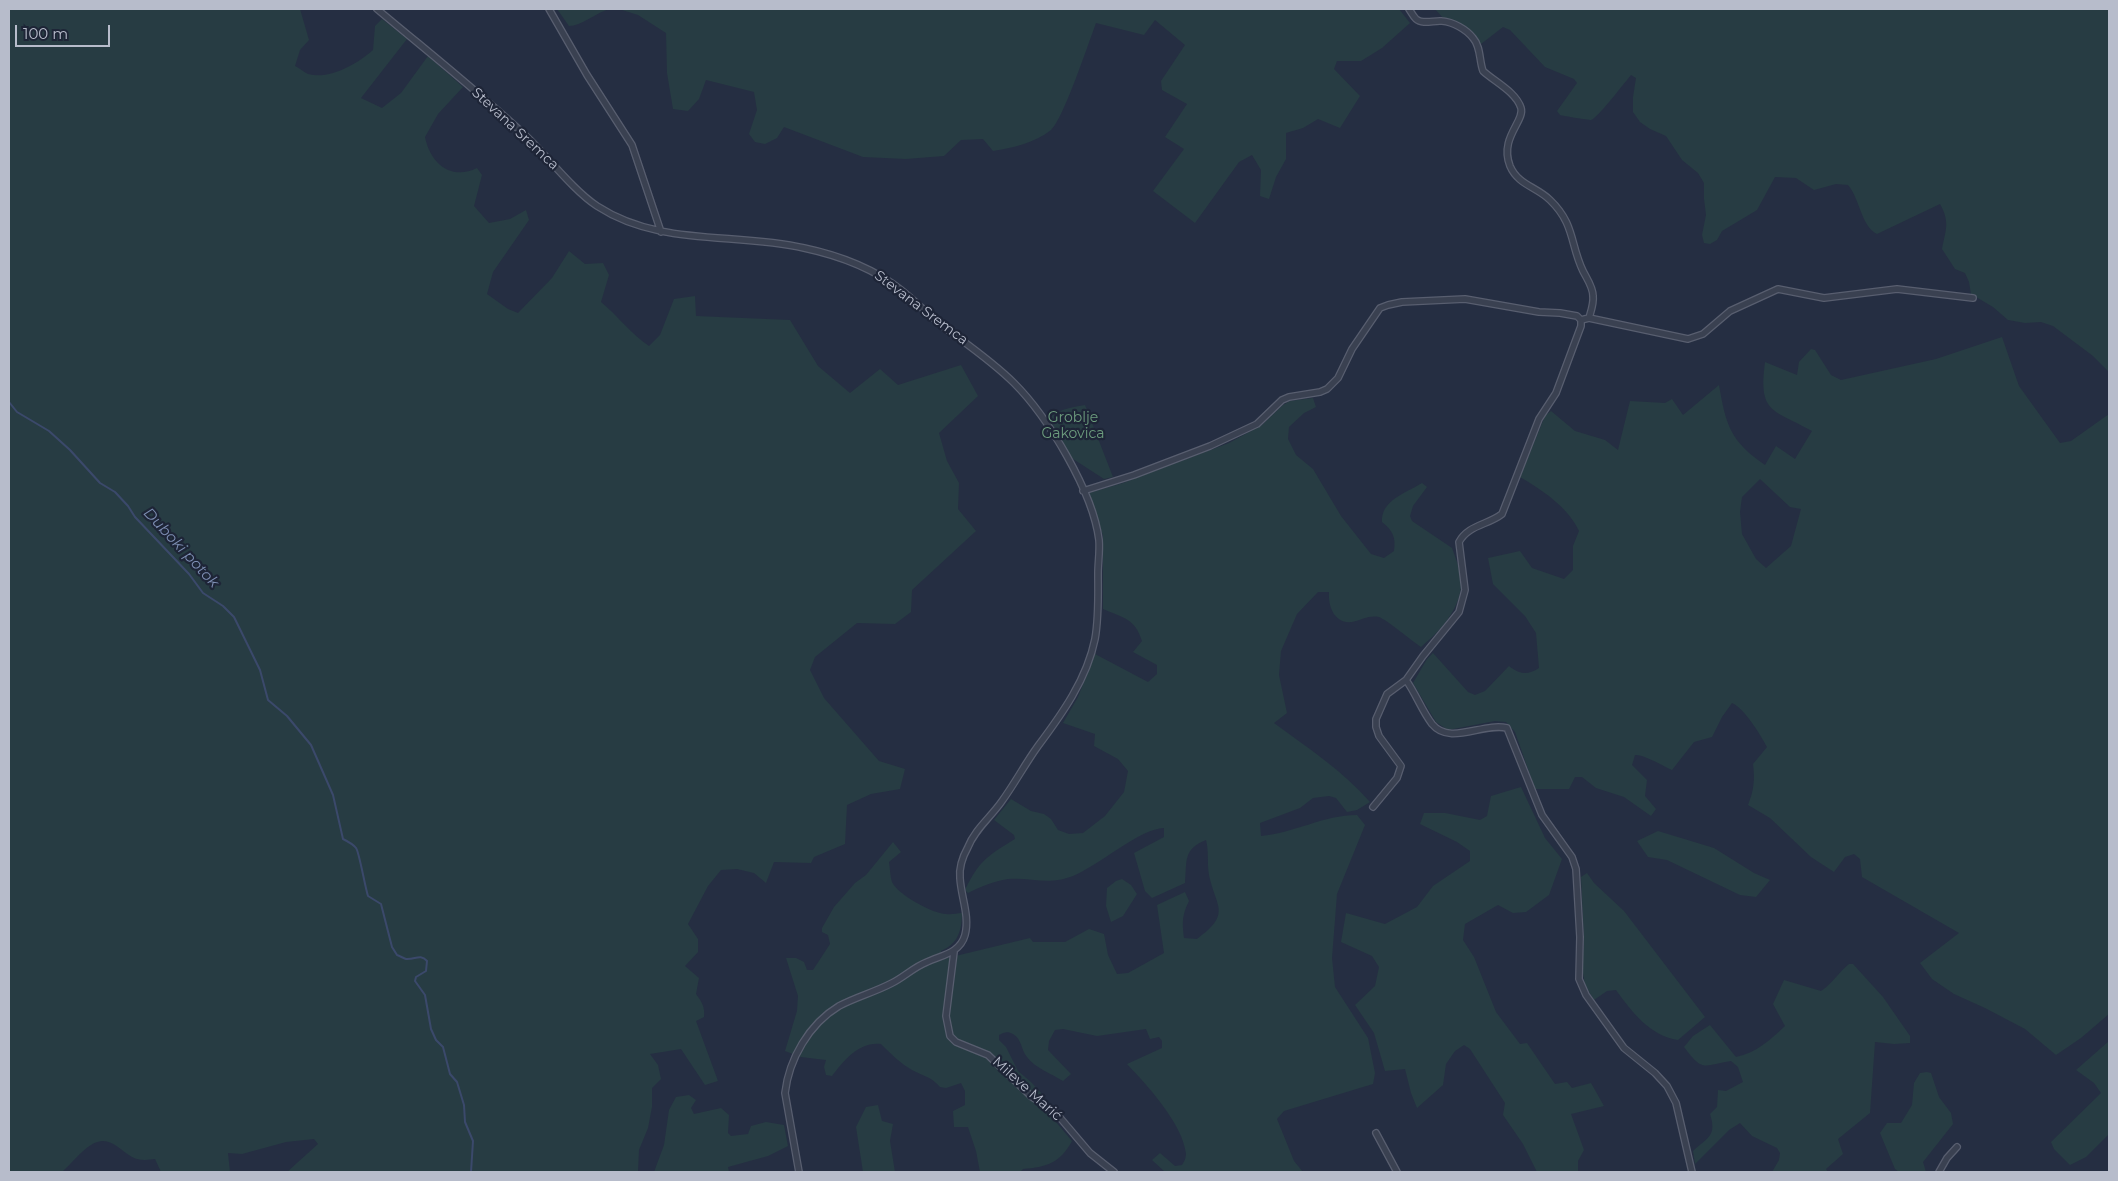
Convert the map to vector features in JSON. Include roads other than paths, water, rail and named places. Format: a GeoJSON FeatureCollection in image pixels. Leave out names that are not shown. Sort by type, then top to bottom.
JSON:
{"type":"FeatureCollection","features":[{"type":"Feature","properties":{"kind":"street","name":"Stevana Sremca"},"geometry":{"type":"LineString","coordinates":[[377,9],[437,57],[527,137],[596,205],[635,224],[662,232],[708,239],[805,248],[869,269],[898,288],[943,326],[981,353],[1016,385],[1041,415],[1069,461],[1083,491],[1099,541],[1099,609],[1092,652],[1070,701],[1000,803],[977,830],[968,844],[960,871],[967,922],[965,935],[954,952]]}},
{"type":"Feature","properties":{"kind":"street"},"geometry":{"type":"LineString","coordinates":[[549,9],[587,75],[632,145],[662,232]]}},
{"type":"Feature","properties":{"kind":"street"},"geometry":{"type":"LineString","coordinates":[[1409,9],[1416,19],[1424,22],[1450,22],[1474,38],[1483,71],[1506,90],[1521,108],[1522,113],[1510,135],[1507,145],[1509,161],[1522,182],[1550,198],[1566,220],[1582,270],[1592,288],[1594,297],[1590,318]]}},
{"type":"Feature","properties":{"kind":"street"},"geometry":{"type":"LineString","coordinates":[[1581,320],[1590,318],[1688,339],[1703,334],[1730,312],[1778,289],[1824,298],[1887,289],[1972,298]]}},
{"type":"Feature","properties":{"kind":"street"},"geometry":{"type":"LineString","coordinates":[[1083,491],[1134,475],[1210,446],[1257,424],[1282,400],[1289,397],[1328,389],[1338,378],[1352,349],[1380,308],[1393,303],[1465,299],[1539,312],[1560,312],[1577,316],[1581,320],[1582,326],[1560,383],[1539,419],[1502,514],[1495,519],[1468,530],[1458,542],[1465,590],[1459,612],[1406,680],[1387,694],[1376,719],[1379,736],[1401,766],[1397,778],[1373,807]]}},
{"type":"Feature","properties":{"kind":"street"},"geometry":{"type":"LineString","coordinates":[[1406,680],[1432,724],[1438,730],[1447,734],[1493,727],[1507,728],[1542,816],[1572,857],[1576,869],[1580,937],[1579,979],[1586,995],[1624,1048],[1654,1072],[1667,1086],[1676,1103],[1692,1172]]}},
{"type":"Feature","properties":{"kind":"street"},"geometry":{"type":"LineString","coordinates":[[799,1172],[784,1094],[786,1081],[796,1055],[813,1028],[836,1008],[894,982],[922,964],[954,952]]}},
{"type":"Feature","properties":{"kind":"street","name":"Mileve Marić"},"geometry":{"type":"LineString","coordinates":[[954,952],[946,1016],[950,1036],[956,1042],[988,1055],[1032,1096],[1056,1113],[1090,1153],[1114,1172]]}},
{"type":"Feature","properties":{"kind":"street"},"geometry":{"type":"LineString","coordinates":[[1376,1133],[1397,1172]]}},
{"type":"Feature","properties":{"kind":"street"},"geometry":{"type":"LineString","coordinates":[[1939,1172],[1947,1158],[1957,1147]]}},
{"type":"Feature","properties":{"kind":"waterway","name":"Duboki potok"},"geometry":{"type":"LineString","coordinates":[[9,402],[17,412],[49,431],[70,450],[100,483],[115,492],[135,517],[189,574],[203,593],[223,606],[234,617],[260,670],[268,700],[287,716],[311,745],[333,795],[343,839],[356,848],[368,896],[381,904],[392,947],[397,955],[405,959],[422,957],[427,961],[426,971],[416,977],[415,981],[425,995],[431,1029],[436,1040],[443,1047],[450,1074],[457,1082],[464,1105],[465,1122],[473,1141],[471,1172]]}},
{"type":"Feature","properties":{"kind":"park label","name":"Groblje Gakovica"},"geometry":{"type":"Point","coordinates":[1073,426]}}]}
